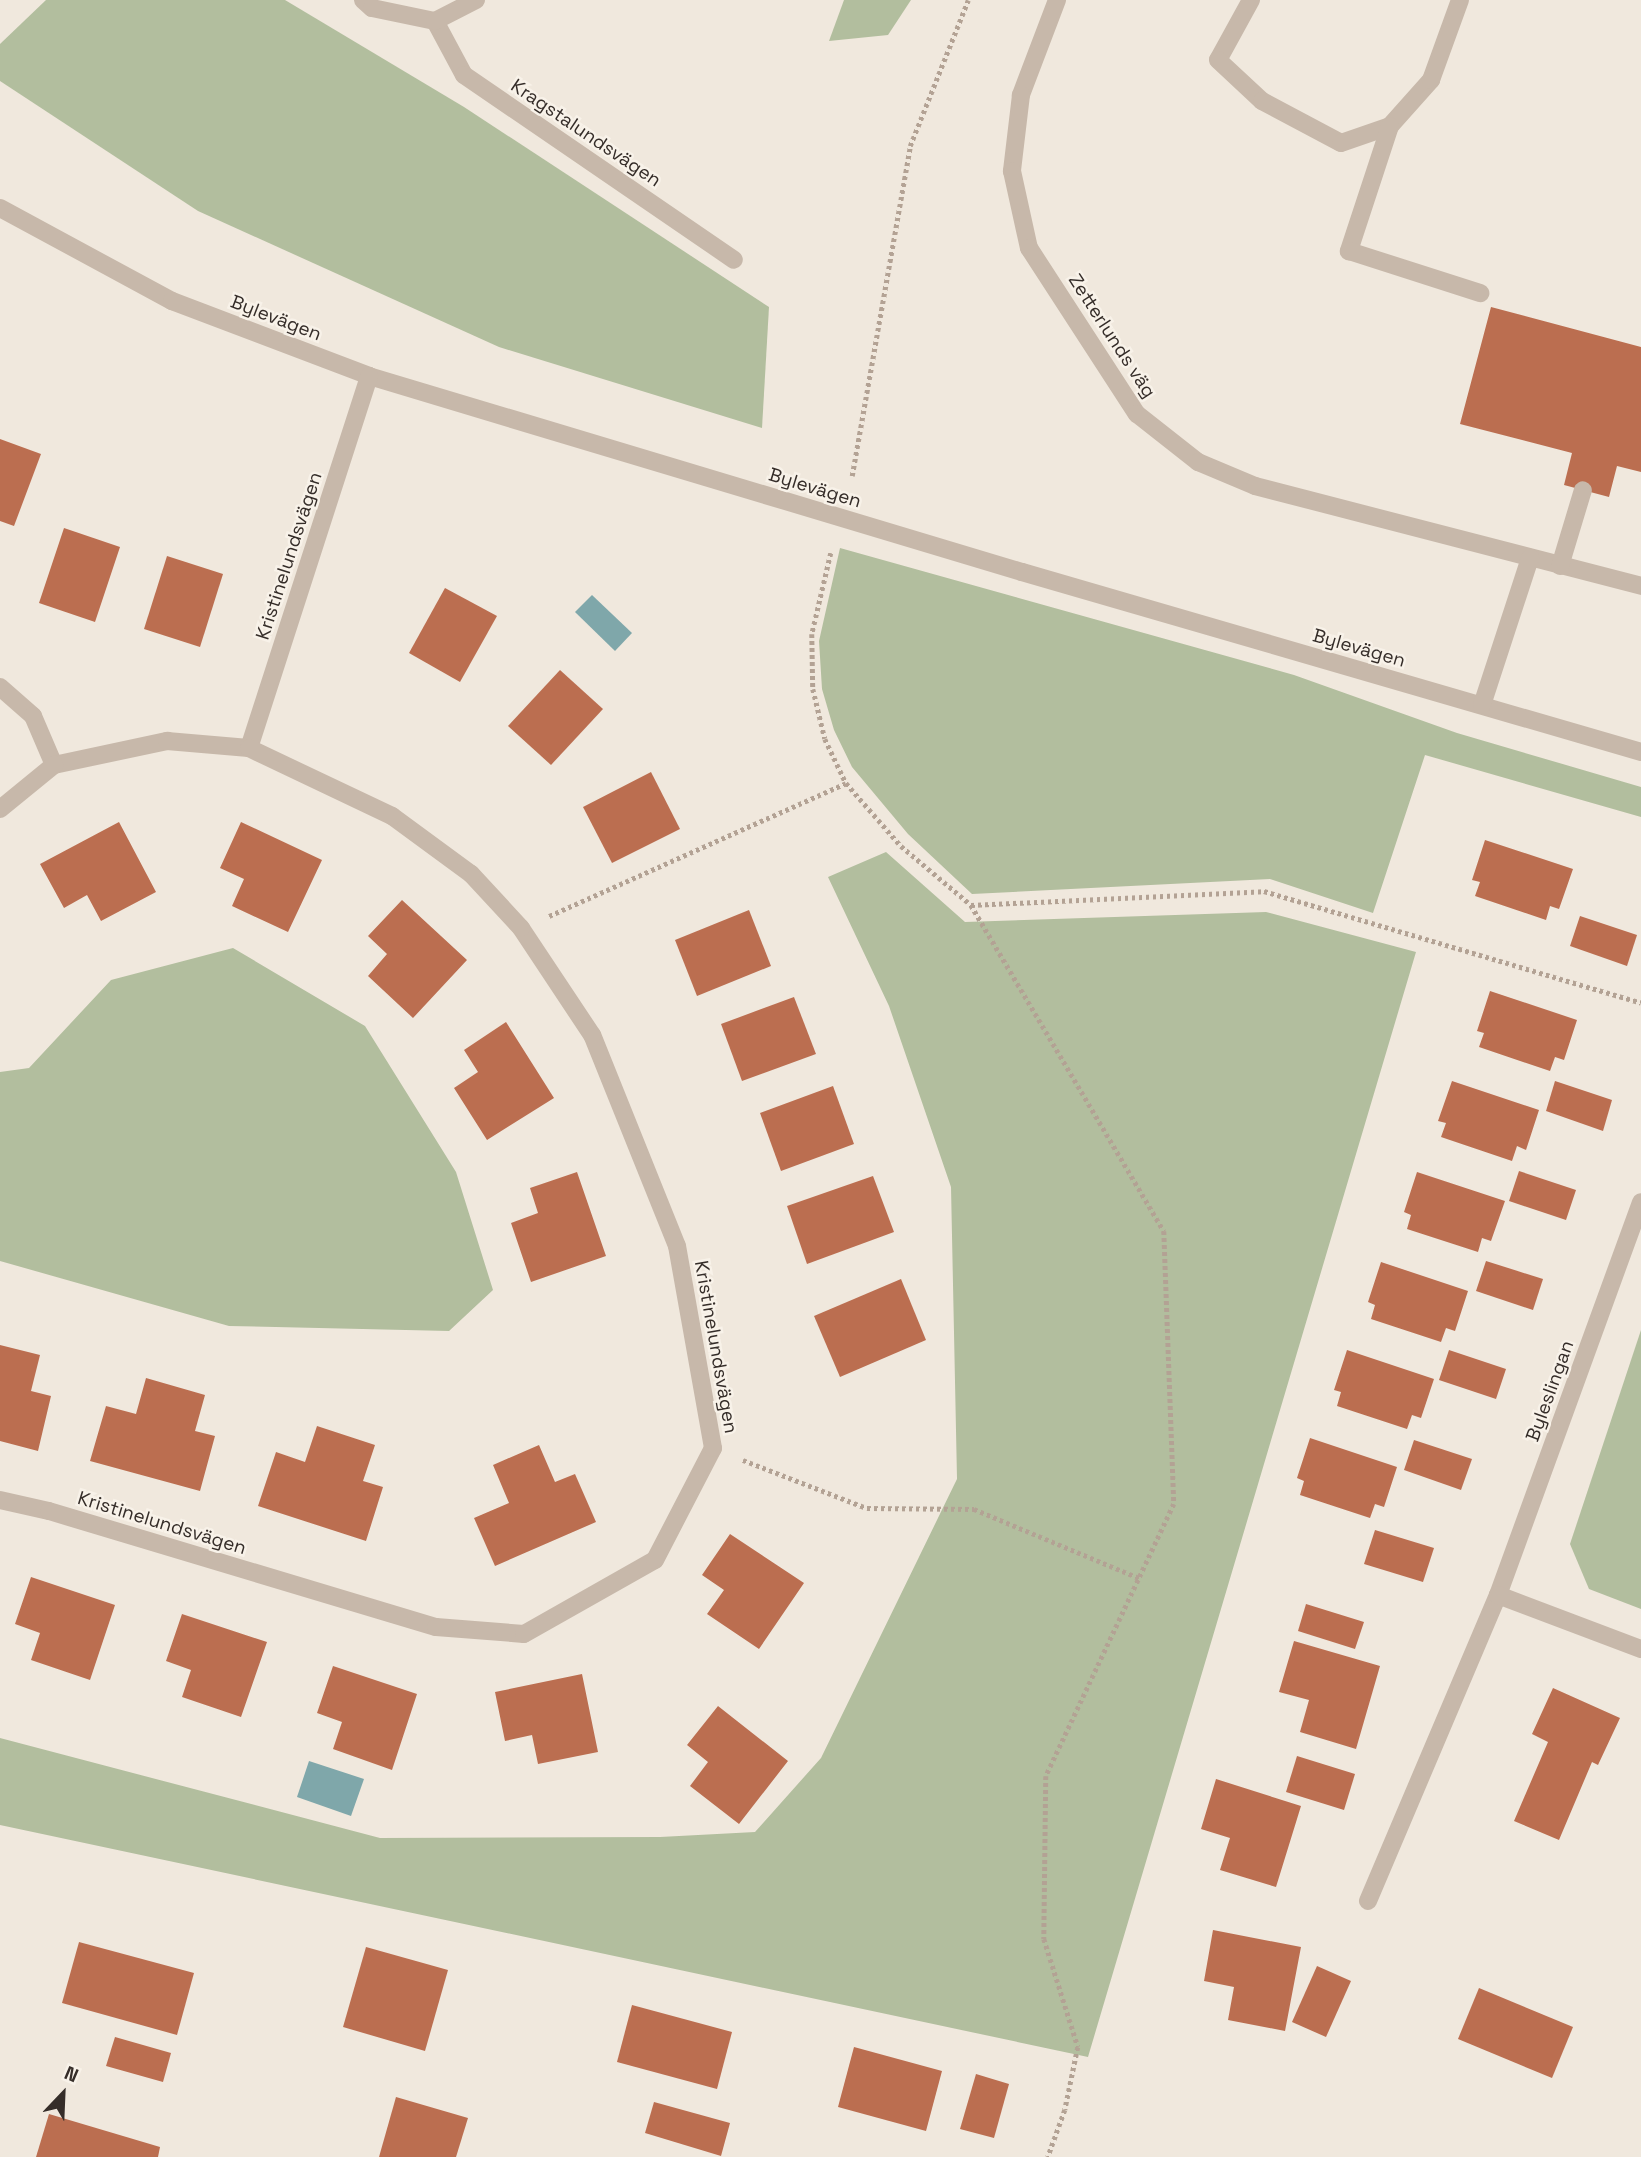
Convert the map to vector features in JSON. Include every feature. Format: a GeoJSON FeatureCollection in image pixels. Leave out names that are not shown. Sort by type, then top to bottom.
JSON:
{"type":"FeatureCollection","features":[{"type":"Feature","properties":{"kind":"street"},"geometry":{"type":"LineString","coordinates":[[363,0],[372,8],[435,22],[477,0]]}},
{"type":"Feature","properties":{"kind":"street","name":"Zetterlunds väg"},"geometry":{"type":"LineString","coordinates":[[1057,0],[1021,95],[1012,171],[1028,248],[1137,414],[1198,462],[1255,486],[1641,586]]}},
{"type":"Feature","properties":{"kind":"street"},"geometry":{"type":"LineString","coordinates":[[1251,0],[1218,61],[1253,93],[1262,101],[1341,143],[1390,126]]}},
{"type":"Feature","properties":{"kind":"street"},"geometry":{"type":"LineString","coordinates":[[1460,0],[1432,80],[1390,126],[1349,251],[1480,293]]}},
{"type":"Feature","properties":{"kind":"street","name":"Kragstalundsvägen"},"geometry":{"type":"LineString","coordinates":[[435,22],[464,75],[734,260]]}},
{"type":"Feature","properties":{"kind":"street","name":"Bylevägen"},"geometry":{"type":"LineString","coordinates":[[0,208],[172,301],[369,376],[1022,572],[1641,752]]}},
{"type":"Feature","properties":{"kind":"street","name":"Kristinelundsvägen"},"geometry":{"type":"LineString","coordinates":[[249,748],[369,376]]}},
{"type":"Feature","properties":{"kind":"street"},"geometry":{"type":"LineString","coordinates":[[1560,566],[1583,491]]}},
{"type":"Feature","properties":{"kind":"street"},"geometry":{"type":"LineString","coordinates":[[1482,705],[1530,558]]}},
{"type":"Feature","properties":{"kind":"street"},"geometry":{"type":"LineString","coordinates":[[0,687],[33,716],[54,765]]}},
{"type":"Feature","properties":{"kind":"street","name":"Kristinelundsvägen"},"geometry":{"type":"LineString","coordinates":[[0,809],[54,765],[167,741],[249,748],[392,816],[471,874],[521,928],[592,1035],[677,1246],[713,1448],[655,1560],[524,1634],[436,1626],[49,1511],[0,1500]]}},
{"type":"Feature","properties":{"kind":"street","name":"Byleslingan"},"geometry":{"type":"LineString","coordinates":[[1368,1901],[1497,1595],[1641,1202]]}},
{"type":"Feature","properties":{"kind":"street"},"geometry":{"type":"LineString","coordinates":[[1497,1595],[1641,1649]]}},
{"type":"Feature","properties":{"kind":"path"},"geometry":{"type":"LineString","coordinates":[[852,476],[910,146],[968,0]]}},
{"type":"Feature","properties":{"kind":"path"},"geometry":{"type":"LineString","coordinates":[[831,553],[812,634],[813,689],[825,739],[846,783],[901,846],[971,905],[1164,1231],[1174,1504],[1046,1776],[1044,1939],[1078,2047],[1065,2110],[1048,2157]]}},
{"type":"Feature","properties":{"kind":"path"},"geometry":{"type":"LineString","coordinates":[[521,928],[846,783]]}},
{"type":"Feature","properties":{"kind":"path"},"geometry":{"type":"LineString","coordinates":[[971,905],[1264,891],[1641,1003]]}},
{"type":"Feature","properties":{"kind":"path"},"geometry":{"type":"LineString","coordinates":[[713,1448],[867,1508],[974,1508],[1139,1578]]}},
{"type":"Feature","properties":{"kind":"green space"},"geometry":{"type":"Polygon","coordinates":[[[46,0],[285,0],[464,107],[769,307],[762,428],[499,347],[198,211],[0,81],[0,44],[46,0]]]}},
{"type":"Feature","properties":{"kind":"green space"},"geometry":{"type":"Polygon","coordinates":[[[844,0],[911,0],[888,35],[829,41],[844,0]]]}},
{"type":"Feature","properties":{"kind":"green space"},"geometry":{"type":"Polygon","coordinates":[[[840,548],[1294,675],[1457,733],[1641,787],[1641,817],[1425,755],[1373,913],[1270,879],[972,894],[908,834],[852,767],[834,730],[822,689],[819,641],[840,548]]]}},
{"type":"Feature","properties":{"kind":"green space"},"geometry":{"type":"Polygon","coordinates":[[[886,852],[965,922],[1266,912],[1416,952],[1088,2057],[0,1825],[0,1738],[380,1838],[660,1837],[755,1832],[821,1758],[957,1479],[951,1187],[889,1006],[828,877],[886,852]]]}},
{"type":"Feature","properties":{"kind":"green space"},"geometry":{"type":"Polygon","coordinates":[[[233,948],[365,1026],[456,1172],[493,1290],[449,1331],[229,1326],[0,1261],[0,1072],[29,1068],[111,980],[233,948]]]}},
{"type":"Feature","properties":{"kind":"green space"},"geometry":{"type":"Polygon","coordinates":[[[1641,1330],[1641,1609],[1589,1589],[1570,1544],[1641,1330]]]}},
{"type":"Feature","properties":{"kind":"water"},"geometry":{"type":"Polygon","coordinates":[[[592,595],[632,633],[615,651],[575,612],[592,595]]]}},
{"type":"Feature","properties":{"kind":"water"},"geometry":{"type":"Polygon","coordinates":[[[309,1761],[364,1779],[351,1816],[297,1797],[309,1761]]]}},
{"type":"Feature","properties":{"kind":"building"},"geometry":{"type":"Polygon","coordinates":[[[1491,307],[1641,347],[1641,472],[1617,466],[1609,497],[1564,485],[1572,453],[1460,424],[1491,307]]]}},
{"type":"Feature","properties":{"kind":"building"},"geometry":{"type":"Polygon","coordinates":[[[0,439],[41,454],[14,526],[0,521],[0,439]]]}},
{"type":"Feature","properties":{"kind":"building"},"geometry":{"type":"Polygon","coordinates":[[[64,528],[120,547],[95,622],[39,603],[64,528]]]}},
{"type":"Feature","properties":{"kind":"building"},"geometry":{"type":"Polygon","coordinates":[[[167,556],[223,574],[200,647],[144,629],[167,556]]]}},
{"type":"Feature","properties":{"kind":"building"},"geometry":{"type":"Polygon","coordinates":[[[445,588],[497,616],[460,682],[409,653],[445,588]]]}},
{"type":"Feature","properties":{"kind":"building"},"geometry":{"type":"Polygon","coordinates":[[[560,670],[603,709],[551,765],[508,726],[560,670]]]}},
{"type":"Feature","properties":{"kind":"building"},"geometry":{"type":"Polygon","coordinates":[[[651,772],[680,829],[612,863],[583,807],[651,772]]]}},
{"type":"Feature","properties":{"kind":"building"},"geometry":{"type":"Polygon","coordinates":[[[119,822],[156,892],[101,921],[87,895],[64,908],[40,864],[119,822]]]}},
{"type":"Feature","properties":{"kind":"building"},"geometry":{"type":"Polygon","coordinates":[[[241,822],[322,860],[288,932],[232,906],[244,879],[220,868],[241,822]]]}},
{"type":"Feature","properties":{"kind":"building"},"geometry":{"type":"Polygon","coordinates":[[[1485,840],[1573,869],[1559,909],[1550,906],[1546,920],[1475,896],[1480,882],[1472,880],[1485,840]]]}},
{"type":"Feature","properties":{"kind":"building"},"geometry":{"type":"Polygon","coordinates":[[[402,900],[467,960],[413,1018],[368,976],[387,954],[368,936],[402,900]]]}},
{"type":"Feature","properties":{"kind":"building"},"geometry":{"type":"Polygon","coordinates":[[[749,910],[771,966],[697,996],[675,940],[749,910]]]}},
{"type":"Feature","properties":{"kind":"building"},"geometry":{"type":"Polygon","coordinates":[[[1580,916],[1637,935],[1627,966],[1570,946],[1580,916]]]}},
{"type":"Feature","properties":{"kind":"building"},"geometry":{"type":"Polygon","coordinates":[[[1490,991],[1577,1020],[1564,1060],[1555,1057],[1550,1071],[1479,1047],[1484,1033],[1477,1031],[1490,991]]]}},
{"type":"Feature","properties":{"kind":"building"},"geometry":{"type":"Polygon","coordinates":[[[794,997],[816,1054],[742,1081],[721,1024],[794,997]]]}},
{"type":"Feature","properties":{"kind":"building"},"geometry":{"type":"Polygon","coordinates":[[[506,1022],[554,1098],[487,1140],[454,1088],[478,1072],[464,1050],[506,1022]]]}},
{"type":"Feature","properties":{"kind":"building"},"geometry":{"type":"Polygon","coordinates":[[[1452,1081],[1539,1110],[1526,1150],[1517,1146],[1512,1161],[1441,1137],[1446,1123],[1438,1121],[1452,1081]]]}},
{"type":"Feature","properties":{"kind":"building"},"geometry":{"type":"Polygon","coordinates":[[[1555,1081],[1612,1100],[1603,1131],[1546,1111],[1555,1081]]]}},
{"type":"Feature","properties":{"kind":"building"},"geometry":{"type":"Polygon","coordinates":[[[833,1086],[854,1144],[781,1171],[760,1113],[833,1086]]]}},
{"type":"Feature","properties":{"kind":"building"},"geometry":{"type":"Polygon","coordinates":[[[1519,1171],[1576,1190],[1566,1220],[1509,1201],[1519,1171]]]}},
{"type":"Feature","properties":{"kind":"building"},"geometry":{"type":"Polygon","coordinates":[[[577,1172],[606,1256],[531,1282],[511,1223],[538,1213],[530,1188],[577,1172]]]}},
{"type":"Feature","properties":{"kind":"building"},"geometry":{"type":"Polygon","coordinates":[[[1417,1172],[1505,1201],[1491,1241],[1482,1238],[1478,1252],[1407,1229],[1411,1215],[1404,1212],[1417,1172]]]}},
{"type":"Feature","properties":{"kind":"building"},"geometry":{"type":"Polygon","coordinates":[[[873,1176],[894,1232],[807,1264],[787,1206],[873,1176]]]}},
{"type":"Feature","properties":{"kind":"building"},"geometry":{"type":"Polygon","coordinates":[[[1486,1261],[1543,1279],[1533,1310],[1476,1291],[1486,1261]]]}},
{"type":"Feature","properties":{"kind":"building"},"geometry":{"type":"Polygon","coordinates":[[[1381,1262],[1468,1291],[1455,1331],[1446,1328],[1441,1342],[1371,1319],[1375,1305],[1368,1302],[1381,1262]]]}},
{"type":"Feature","properties":{"kind":"building"},"geometry":{"type":"Polygon","coordinates":[[[901,1279],[926,1340],[840,1377],[814,1316],[901,1279]]]}},
{"type":"Feature","properties":{"kind":"building"},"geometry":{"type":"Polygon","coordinates":[[[0,1345],[40,1355],[31,1391],[51,1396],[38,1451],[0,1441],[0,1345]]]}},
{"type":"Feature","properties":{"kind":"building"},"geometry":{"type":"Polygon","coordinates":[[[1347,1350],[1434,1379],[1421,1418],[1412,1415],[1407,1429],[1337,1406],[1341,1392],[1334,1390],[1347,1350]]]}},
{"type":"Feature","properties":{"kind":"building"},"geometry":{"type":"Polygon","coordinates":[[[1449,1350],[1506,1369],[1496,1399],[1439,1380],[1449,1350]]]}},
{"type":"Feature","properties":{"kind":"building"},"geometry":{"type":"Polygon","coordinates":[[[146,1378],[205,1395],[195,1431],[215,1436],[200,1491],[90,1461],[106,1406],[136,1414],[146,1378]]]}},
{"type":"Feature","properties":{"kind":"building"},"geometry":{"type":"Polygon","coordinates":[[[317,1426],[375,1445],[363,1481],[383,1487],[366,1541],[258,1506],[276,1452],[305,1462],[317,1426]]]}},
{"type":"Feature","properties":{"kind":"building"},"geometry":{"type":"Polygon","coordinates":[[[1310,1438],[1397,1467],[1384,1507],[1375,1504],[1370,1518],[1300,1495],[1304,1481],[1297,1478],[1310,1438]]]}},
{"type":"Feature","properties":{"kind":"building"},"geometry":{"type":"Polygon","coordinates":[[[1414,1440],[1472,1459],[1461,1490],[1404,1470],[1414,1440]]]}},
{"type":"Feature","properties":{"kind":"building"},"geometry":{"type":"Polygon","coordinates":[[[539,1445],[555,1482],[575,1474],[596,1522],[495,1566],[474,1518],[509,1503],[493,1465],[539,1445]]]}},
{"type":"Feature","properties":{"kind":"building"},"geometry":{"type":"Polygon","coordinates":[[[1375,1530],[1434,1548],[1423,1582],[1364,1564],[1375,1530]]]}},
{"type":"Feature","properties":{"kind":"building"},"geometry":{"type":"Polygon","coordinates":[[[730,1534],[804,1583],[759,1649],[707,1614],[724,1590],[702,1575],[730,1534]]]}},
{"type":"Feature","properties":{"kind":"building"},"geometry":{"type":"Polygon","coordinates":[[[31,1577],[115,1605],[90,1680],[31,1660],[40,1633],[15,1624],[31,1577]]]}},
{"type":"Feature","properties":{"kind":"building"},"geometry":{"type":"Polygon","coordinates":[[[1306,1604],[1364,1622],[1355,1649],[1298,1631],[1306,1604]]]}},
{"type":"Feature","properties":{"kind":"building"},"geometry":{"type":"Polygon","coordinates":[[[182,1614],[267,1642],[241,1717],[182,1697],[191,1670],[166,1661],[182,1614]]]}},
{"type":"Feature","properties":{"kind":"building"},"geometry":{"type":"Polygon","coordinates":[[[1294,1641],[1380,1666],[1356,1749],[1300,1732],[1309,1700],[1279,1692],[1294,1641]]]}},
{"type":"Feature","properties":{"kind":"building"},"geometry":{"type":"Polygon","coordinates":[[[333,1666],[417,1694],[392,1770],[333,1749],[342,1722],[317,1713],[333,1666]]]}},
{"type":"Feature","properties":{"kind":"building"},"geometry":{"type":"Polygon","coordinates":[[[582,1674],[598,1752],[538,1764],[532,1735],[505,1741],[495,1692],[582,1674]]]}},
{"type":"Feature","properties":{"kind":"building"},"geometry":{"type":"Polygon","coordinates":[[[1553,1688],[1620,1718],[1598,1765],[1592,1762],[1559,1840],[1514,1821],[1548,1742],[1532,1734],[1553,1688]]]}},
{"type":"Feature","properties":{"kind":"building"},"geometry":{"type":"Polygon","coordinates":[[[718,1706],[788,1761],[739,1824],[690,1786],[708,1762],[687,1745],[718,1706]]]}},
{"type":"Feature","properties":{"kind":"building"},"geometry":{"type":"Polygon","coordinates":[[[1297,1756],[1355,1774],[1344,1810],[1286,1792],[1297,1756]]]}},
{"type":"Feature","properties":{"kind":"building"},"geometry":{"type":"Polygon","coordinates":[[[1216,1779],[1301,1806],[1276,1887],[1220,1870],[1230,1838],[1201,1829],[1216,1779]]]}},
{"type":"Feature","properties":{"kind":"building"},"geometry":{"type":"Polygon","coordinates":[[[1213,1930],[1301,1947],[1285,2031],[1228,2020],[1234,1987],[1204,1981],[1213,1930]]]}},
{"type":"Feature","properties":{"kind":"building"},"geometry":{"type":"Polygon","coordinates":[[[79,1942],[194,1973],[177,2035],[62,2003],[79,1942]]]}},
{"type":"Feature","properties":{"kind":"building"},"geometry":{"type":"Polygon","coordinates":[[[366,1947],[448,1970],[425,2051],[343,2027],[366,1947]]]}},
{"type":"Feature","properties":{"kind":"building"},"geometry":{"type":"Polygon","coordinates":[[[1317,1966],[1351,1981],[1326,2037],[1292,2022],[1317,1966]]]}},
{"type":"Feature","properties":{"kind":"building"},"geometry":{"type":"Polygon","coordinates":[[[1479,1988],[1573,2027],[1552,2078],[1458,2039],[1479,1988]]]}},
{"type":"Feature","properties":{"kind":"building"},"geometry":{"type":"Polygon","coordinates":[[[632,2005],[732,2032],[717,2089],[617,2062],[632,2005]]]}},
{"type":"Feature","properties":{"kind":"building"},"geometry":{"type":"Polygon","coordinates":[[[115,2037],[171,2053],[163,2082],[106,2066],[115,2037]]]}},
{"type":"Feature","properties":{"kind":"building"},"geometry":{"type":"Polygon","coordinates":[[[854,2047],[942,2071],[926,2131],[838,2107],[854,2047]]]}},
{"type":"Feature","properties":{"kind":"building"},"geometry":{"type":"Polygon","coordinates":[[[976,2074],[1009,2084],[994,2138],[960,2129],[976,2074]]]}},
{"type":"Feature","properties":{"kind":"building"},"geometry":{"type":"Polygon","coordinates":[[[396,2097],[468,2118],[456,2157],[379,2157],[396,2097]]]}},
{"type":"Feature","properties":{"kind":"building"},"geometry":{"type":"Polygon","coordinates":[[[654,2102],[730,2123],[721,2156],[645,2133],[654,2102]]]}},
{"type":"Feature","properties":{"kind":"building"},"geometry":{"type":"Polygon","coordinates":[[[49,2114],[160,2147],[158,2157],[36,2157],[49,2114]]]}}]}
